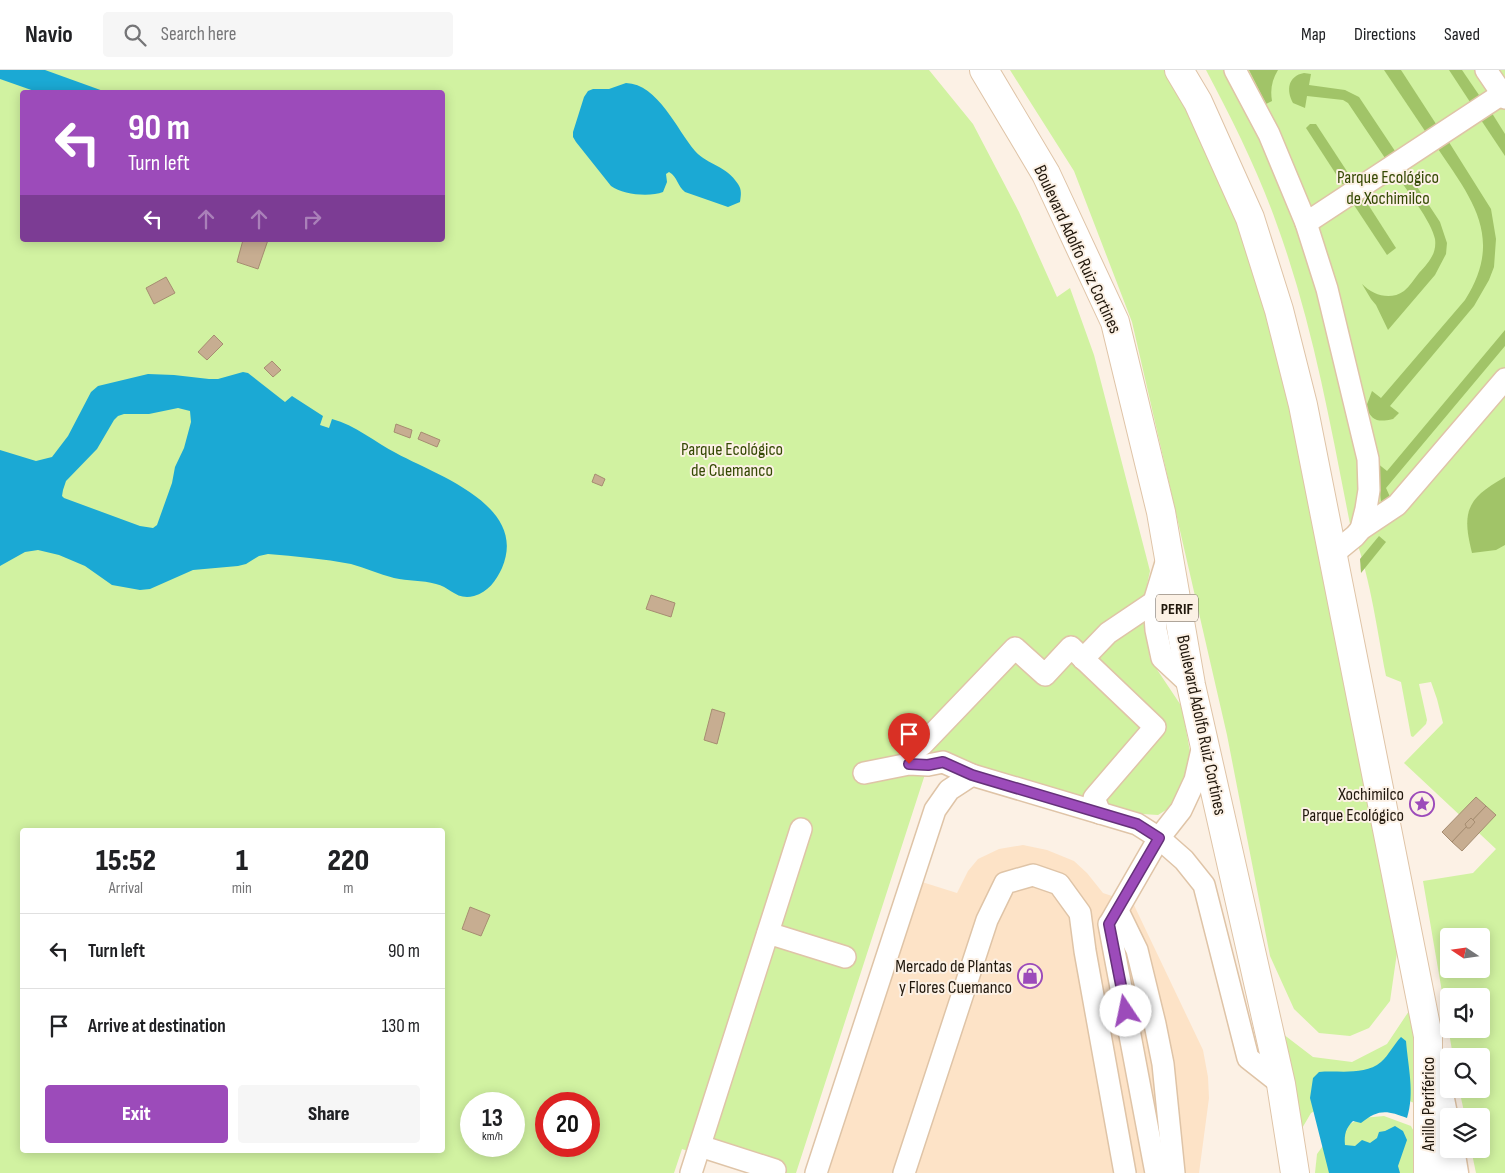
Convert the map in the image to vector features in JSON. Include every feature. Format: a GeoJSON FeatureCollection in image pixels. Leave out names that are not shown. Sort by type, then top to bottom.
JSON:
{"type":"FeatureCollection","features":[{"type":"Feature","properties":{"kind":"highway","name":"Boulevard Adolfo Ruiz Cortines"},"geometry":{"type":"LineString","coordinates":[[984,70],[1046,174],[1115,322],[1161,512],[1191,685],[1281,1084],[1295,1173]]}},
{"type":"Feature","properties":{"kind":"highway"},"geometry":{"type":"LineString","coordinates":[[1179,70],[1198,102],[1250,218],[1278,310],[1303,405],[1428,1036]]}},
{"type":"Feature","properties":{"kind":"highway","name":"Anillo Periférico"},"geometry":{"type":"LineString","coordinates":[[1428,1036],[1428,1173]]}},
{"type":"Feature","properties":{"kind":"main road"},"geometry":{"type":"LineString","coordinates":[[1428,1036],[1443,1108]]}},
{"type":"Feature","properties":{"kind":"main road"},"geometry":{"type":"LineString","coordinates":[[1452,1158],[1455,1173]]}},
{"type":"Feature","properties":{"kind":"street"},"geometry":{"type":"LineString","coordinates":[[1235,70],[1269,134],[1306,223],[1326,289],[1368,459],[1369,490],[1361,528]]}},
{"type":"Feature","properties":{"kind":"street"},"geometry":{"type":"LineString","coordinates":[[1306,223],[1504,96],[1486,70]]}},
{"type":"Feature","properties":{"kind":"street"},"geometry":{"type":"LineString","coordinates":[[1333,554],[1355,536],[1361,528],[1397,505],[1505,378]]}},
{"type":"Feature","properties":{"kind":"street"},"geometry":{"type":"LineString","coordinates":[[1168,556],[1154,602],[1156,630],[1162,658],[1191,685]]}},
{"type":"Feature","properties":{"kind":"street"},"geometry":{"type":"LineString","coordinates":[[1083,659],[1108,633],[1154,602]]}},
{"type":"Feature","properties":{"kind":"street"},"geometry":{"type":"LineString","coordinates":[[922,745],[1016,648],[1046,676],[1071,647],[1155,727],[1094,798],[1100,813]]}},
{"type":"Feature","properties":{"kind":"street"},"geometry":{"type":"LineString","coordinates":[[1085,951],[1113,918],[1159,838],[1181,810],[1195,780],[1204,742]]}},
{"type":"Feature","properties":{"kind":"street"},"geometry":{"type":"LineString","coordinates":[[864,773],[909,764],[928,765],[943,762],[972,775],[1137,824],[1159,838],[1184,860],[1204,885],[1248,1058],[1281,1084]]}},
{"type":"Feature","properties":{"kind":"street"},"geometry":{"type":"LineString","coordinates":[[816,1173],[934,810],[950,790],[972,775]]}},
{"type":"Feature","properties":{"kind":"street"},"geometry":{"type":"LineString","coordinates":[[691,1173],[802,829]]}},
{"type":"Feature","properties":{"kind":"street"},"geometry":{"type":"LineString","coordinates":[[904,1173],[987,920],[1005,883],[1034,875],[1059,884],[1080,913],[1085,951],[1125,1173]]}},
{"type":"Feature","properties":{"kind":"street"},"geometry":{"type":"LineString","coordinates":[[1113,918],[1137,950],[1155,1024],[1164,1080],[1174,1173]]}},
{"type":"Feature","properties":{"kind":"street"},"geometry":{"type":"LineString","coordinates":[[1113,918],[1129,1028],[1156,1173]]}},
{"type":"Feature","properties":{"kind":"street"},"geometry":{"type":"LineString","coordinates":[[768,933],[845,957]]}},
{"type":"Feature","properties":{"kind":"street"},"geometry":{"type":"LineString","coordinates":[[1129,1028],[1155,1024]]}},
{"type":"Feature","properties":{"kind":"street"},"geometry":{"type":"LineString","coordinates":[[1139,1083],[1164,1080]]}},
{"type":"Feature","properties":{"kind":"street"},"geometry":{"type":"LineString","coordinates":[[700,1146],[775,1170]]}},
{"type":"Feature","properties":{"kind":"shaded area","name":"Mercado de Plantas y Flores Cuemanco"},"geometry":{"type":"Polygon","coordinates":[[[1023,845],[1047,850],[1074,861],[1087,873],[1103,893],[1133,903],[1203,1050],[1208,1077],[1209,1098],[1199,1173],[828,1173],[922,882],[957,893],[968,871],[978,859],[999,849],[1023,845]]]}},
{"type":"Feature","properties":{"kind":"green space","name":"Parque Ecológico de Cuemanco"},"geometry":{"type":"Polygon","coordinates":[[[0,70],[929,70],[973,124],[1019,212],[1057,297],[1070,288],[1094,355],[1150,571],[1142,608],[1150,659],[1182,707],[1193,769],[1174,805],[1158,815],[1142,814],[928,765],[796,1173],[757,1173],[682,1149],[674,1173],[0,1173],[0,70]]]}},
{"type":"Feature","properties":{"kind":"green space"},"geometry":{"type":"Polygon","coordinates":[[[1010,70],[1174,70],[1248,227],[1296,413],[1401,925],[1390,1001],[1369,1028],[1350,1036],[1319,1033],[1294,1009],[1270,956],[1227,735],[1132,322],[1074,171],[1010,70]]]}},
{"type":"Feature","properties":{"kind":"green space","name":"Parque Ecológico de Xochimilco"},"geometry":{"type":"Polygon","coordinates":[[[1206,70],[1505,70],[1505,1173],[1476,1173],[1473,1158],[1490,1158],[1490,1108],[1463,1108],[1461,1098],[1490,1098],[1490,1048],[1452,1048],[1450,1038],[1490,1038],[1490,988],[1441,988],[1423,881],[1473,873],[1496,849],[1404,763],[1443,723],[1437,699],[1431,682],[1419,684],[1427,720],[1426,724],[1413,737],[1411,736],[1401,682],[1386,676],[1368,580],[1350,524],[1319,372],[1300,296],[1269,202],[1244,145],[1206,70]]]}},
{"type":"Feature","properties":{"kind":"green space"},"geometry":{"type":"Polygon","coordinates":[[[1249,70],[1278,70],[1272,85],[1272,101],[1266,104],[1249,70]]]}},
{"type":"Feature","properties":{"kind":"green space"},"geometry":{"type":"Polygon","coordinates":[[[1384,70],[1401,70],[1438,127],[1427,134],[1384,70]]]}},
{"type":"Feature","properties":{"kind":"green space"},"geometry":{"type":"Polygon","coordinates":[[[1449,70],[1462,70],[1481,98],[1472,105],[1449,70]]]}},
{"type":"Feature","properties":{"kind":"green space"},"geometry":{"type":"Polygon","coordinates":[[[1304,73],[1311,74],[1309,85],[1345,90],[1359,97],[1397,154],[1387,161],[1348,103],[1343,100],[1307,96],[1305,108],[1293,103],[1289,89],[1290,84],[1295,77],[1304,73]]]}},
{"type":"Feature","properties":{"kind":"green space"},"geometry":{"type":"Polygon","coordinates":[[[1490,110],[1505,134],[1505,156],[1479,117],[1490,110]]]}},
{"type":"Feature","properties":{"kind":"green space"},"geometry":{"type":"Polygon","coordinates":[[[1310,124],[1316,124],[1354,182],[1345,188],[1306,128],[1310,124]]]}},
{"type":"Feature","properties":{"kind":"green space"},"geometry":{"type":"Polygon","coordinates":[[[1447,139],[1491,209],[1496,239],[1494,267],[1474,306],[1390,406],[1399,413],[1393,419],[1376,420],[1371,416],[1366,407],[1372,391],[1381,398],[1465,300],[1477,277],[1482,257],[1483,237],[1479,219],[1471,201],[1436,146],[1447,139]]]}},
{"type":"Feature","properties":{"kind":"green space"},"geometry":{"type":"Polygon","coordinates":[[[1404,167],[1440,222],[1447,243],[1446,254],[1435,275],[1388,330],[1376,305],[1362,284],[1376,294],[1393,296],[1399,294],[1408,287],[1429,262],[1435,249],[1435,239],[1429,224],[1395,173],[1404,167]]]}},
{"type":"Feature","properties":{"kind":"green space"},"geometry":{"type":"Polygon","coordinates":[[[1362,195],[1396,248],[1387,255],[1352,202],[1362,195]]]}},
{"type":"Feature","properties":{"kind":"green space"},"geometry":{"type":"Polygon","coordinates":[[[1505,330],[1505,346],[1386,488],[1391,499],[1383,504],[1381,502],[1377,463],[1387,471],[1505,330]]]}},
{"type":"Feature","properties":{"kind":"green space"},"geometry":{"type":"Polygon","coordinates":[[[1505,477],[1505,545],[1496,550],[1472,553],[1467,526],[1470,507],[1483,492],[1505,477]]]}},
{"type":"Feature","properties":{"kind":"green space"},"geometry":{"type":"Polygon","coordinates":[[[1379,536],[1386,542],[1361,573],[1360,559],[1379,536]]]}},
{"type":"Feature","properties":{"kind":"green space"},"geometry":{"type":"Polygon","coordinates":[[[1411,1008],[1427,1108],[1384,1091],[1344,1095],[1311,1113],[1301,1130],[1283,1034],[1313,1057],[1352,1062],[1387,1044],[1411,1008]]]}},
{"type":"Feature","properties":{"kind":"green space"},"geometry":{"type":"Polygon","coordinates":[[[1384,1116],[1411,1126],[1435,1173],[1315,1173],[1317,1154],[1333,1132],[1362,1118],[1384,1116]]]}},
{"type":"Feature","properties":{"kind":"water"},"geometry":{"type":"Polygon","coordinates":[[[0,70],[45,70],[100,90],[31,90],[0,79],[0,70]]]}},
{"type":"Feature","properties":{"kind":"water"},"geometry":{"type":"Polygon","coordinates":[[[626,83],[637,85],[648,91],[666,110],[695,151],[706,160],[723,169],[733,178],[740,188],[740,202],[728,207],[685,192],[669,172],[666,174],[667,182],[663,192],[658,194],[629,193],[611,186],[576,142],[573,132],[584,97],[588,91],[593,89],[609,89],[626,83]]]}},
{"type":"Feature","properties":{"kind":"water"},"geometry":{"type":"Polygon","coordinates":[[[243,372],[248,373],[285,402],[292,396],[323,416],[320,425],[329,428],[332,419],[349,425],[396,453],[454,482],[474,495],[491,510],[502,527],[507,546],[502,568],[494,582],[479,594],[463,597],[436,584],[394,578],[351,564],[268,554],[238,566],[193,570],[150,589],[140,590],[112,585],[85,566],[59,555],[38,550],[25,552],[0,566],[0,450],[36,461],[52,457],[68,436],[91,392],[98,386],[148,374],[218,379],[243,372]],[[178,408],[149,414],[124,414],[118,416],[97,449],[66,481],[62,496],[140,526],[153,528],[157,525],[172,483],[175,467],[184,448],[191,422],[190,411],[178,408]]]}},
{"type":"Feature","properties":{"kind":"water"},"geometry":{"type":"Polygon","coordinates":[[[1401,1037],[1406,1041],[1410,1080],[1407,1118],[1394,1113],[1378,1113],[1361,1123],[1353,1121],[1345,1134],[1345,1145],[1355,1146],[1362,1140],[1370,1143],[1377,1138],[1379,1132],[1395,1126],[1403,1131],[1407,1140],[1398,1166],[1400,1173],[1329,1173],[1310,1098],[1313,1078],[1319,1072],[1351,1072],[1374,1066],[1384,1059],[1401,1037]]]}},
{"type":"Feature","properties":{"kind":"building"},"geometry":{"type":"Polygon","coordinates":[[[242,242],[267,242],[258,269],[237,262],[242,242]]]}},
{"type":"Feature","properties":{"kind":"building"},"geometry":{"type":"Polygon","coordinates":[[[166,277],[175,293],[154,304],[146,288],[166,277]]]}},
{"type":"Feature","properties":{"kind":"building"},"geometry":{"type":"Polygon","coordinates":[[[214,335],[223,344],[207,360],[198,352],[214,335]]]}},
{"type":"Feature","properties":{"kind":"building"},"geometry":{"type":"Polygon","coordinates":[[[272,361],[281,370],[273,377],[264,368],[272,361]]]}},
{"type":"Feature","properties":{"kind":"building"},"geometry":{"type":"Polygon","coordinates":[[[396,424],[412,430],[410,438],[394,432],[396,424]]]}},
{"type":"Feature","properties":{"kind":"building"},"geometry":{"type":"Polygon","coordinates":[[[421,432],[440,440],[437,447],[418,439],[421,432]]]}},
{"type":"Feature","properties":{"kind":"building"},"geometry":{"type":"Polygon","coordinates":[[[595,474],[605,479],[602,486],[592,482],[595,474]]]}},
{"type":"Feature","properties":{"kind":"building"},"geometry":{"type":"Polygon","coordinates":[[[651,595],[675,603],[671,617],[646,609],[651,595]]]}},
{"type":"Feature","properties":{"kind":"building"},"geometry":{"type":"Polygon","coordinates":[[[712,709],[725,713],[717,744],[704,740],[712,709]]]}},
{"type":"Feature","properties":{"kind":"building"},"geometry":{"type":"Polygon","coordinates":[[[1476,797],[1486,806],[1452,842],[1442,832],[1476,797]]]}},
{"type":"Feature","properties":{"kind":"building"},"geometry":{"type":"Polygon","coordinates":[[[1486,806],[1496,815],[1462,851],[1452,842],[1486,806]]]}},
{"type":"Feature","properties":{"kind":"building"},"geometry":{"type":"Polygon","coordinates":[[[1471,818],[1475,822],[1470,828],[1467,828],[1465,824],[1471,818]]]}},
{"type":"Feature","properties":{"kind":"building"},"geometry":{"type":"Polygon","coordinates":[[[470,907],[490,915],[481,936],[462,929],[470,907]]]}},
{"type":"Feature","properties":{"kind":"place","name":"Xochimilco Parque Ecológico"},"geometry":{"type":"Point","coordinates":[1422,804]}},
{"type":"Feature","properties":{"kind":"place","name":"Mercado de Plantas y Flores Cuemanco"},"geometry":{"type":"Point","coordinates":[1030,976]}},
{"type":"Feature","properties":{"kind":"route"},"geometry":{"type":"LineString","coordinates":[[909,764],[928,765],[943,762],[972,775],[1137,824],[1159,838],[1109,924],[1126,1011]]}}]}
